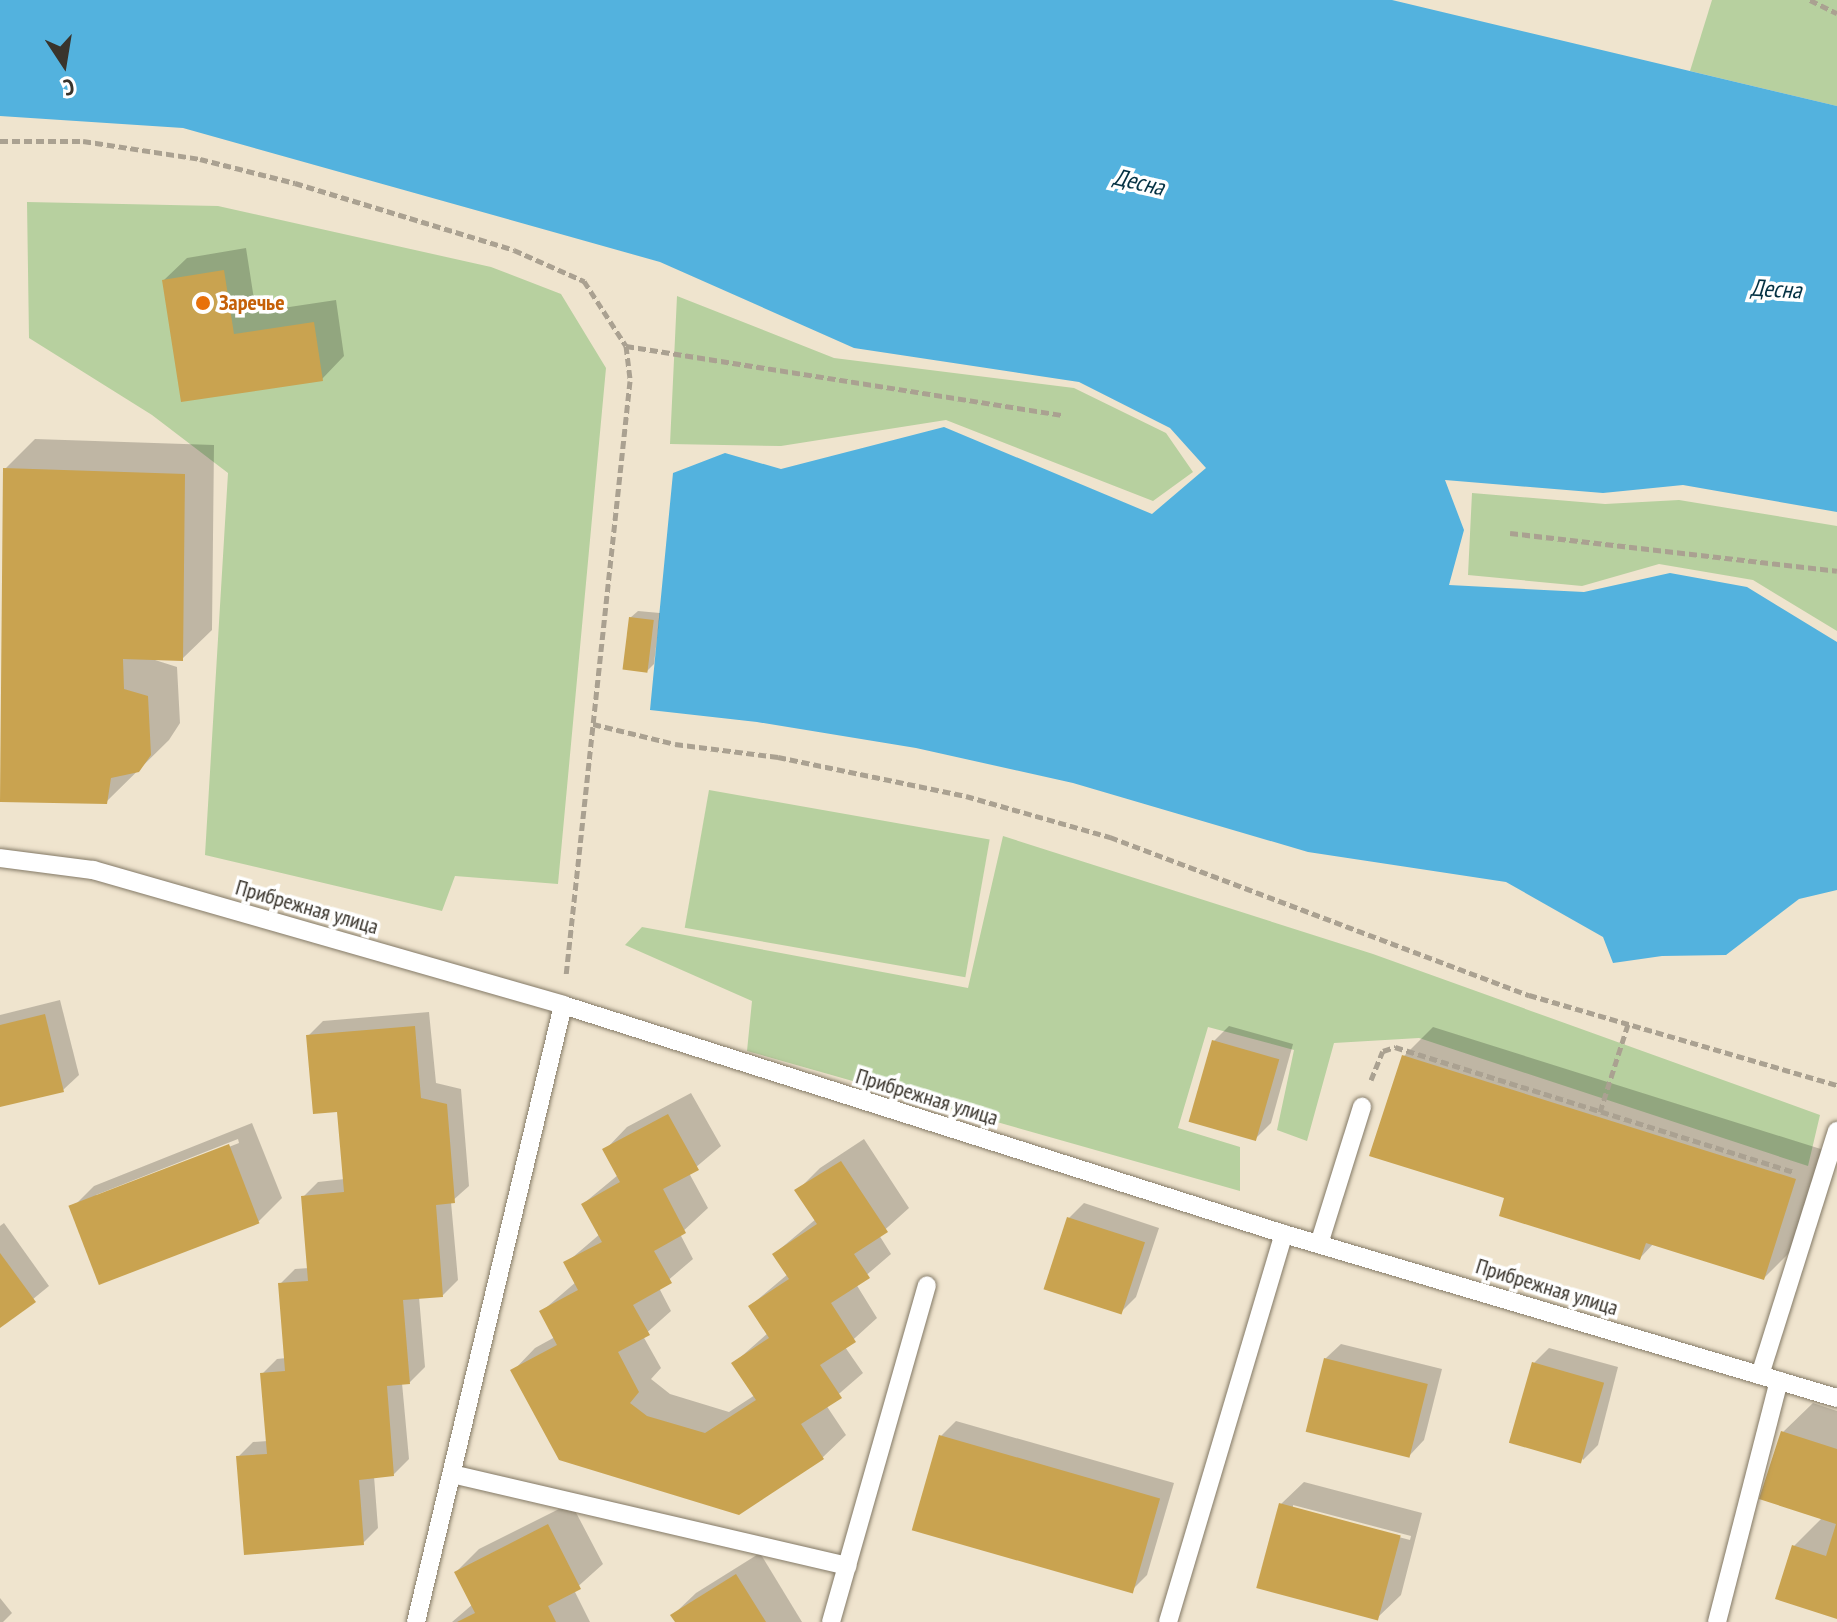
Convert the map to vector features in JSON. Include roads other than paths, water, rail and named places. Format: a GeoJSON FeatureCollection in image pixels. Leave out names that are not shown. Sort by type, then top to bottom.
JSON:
{"type":"FeatureCollection","features":[{"type":"Feature","properties":{"kind":"lane","name":"Прибрежная улица"},"geometry":{"type":"LineString","coordinates":[[0,858],[93,870],[563,1005],[1284,1234],[1837,1398]]}},
{"type":"Feature","properties":{"kind":"lane"},"geometry":{"type":"LineString","coordinates":[[416,1622],[563,1005]]}},
{"type":"Feature","properties":{"kind":"lane"},"geometry":{"type":"LineString","coordinates":[[1319,1244],[1362,1107]]}},
{"type":"Feature","properties":{"kind":"lane"},"geometry":{"type":"LineString","coordinates":[[1760,1375],[1837,1131]]}},
{"type":"Feature","properties":{"kind":"lane"},"geometry":{"type":"LineString","coordinates":[[1168,1622],[1284,1234]]}},
{"type":"Feature","properties":{"kind":"lane"},"geometry":{"type":"LineString","coordinates":[[831,1622],[927,1285]]}},
{"type":"Feature","properties":{"kind":"lane"},"geometry":{"type":"LineString","coordinates":[[1717,1622],[1779,1381]]}},
{"type":"Feature","properties":{"kind":"lane"},"geometry":{"type":"LineString","coordinates":[[452,1474],[847,1566]]}},
{"type":"Feature","properties":{"kind":"water","name":"Десна"},"geometry":{"type":"Polygon","coordinates":[[[0,0],[1392,0],[1837,106],[1837,512],[1683,485],[1603,493],[1445,480],[1464,530],[1449,585],[1584,592],[1670,573],[1747,587],[1837,642],[1837,890],[1799,899],[1726,955],[1662,956],[1613,963],[1603,937],[1506,882],[1308,852],[1073,783],[916,748],[757,722],[650,710],[673,473],[725,453],[781,469],[944,427],[1152,514],[1206,468],[1170,428],[1079,382],[854,348],[660,262],[183,128],[0,116],[0,0]]]}},
{"type":"Feature","properties":{"kind":"place","name":"Заречье"},"geometry":{"type":"Point","coordinates":[203,303]}}]}
